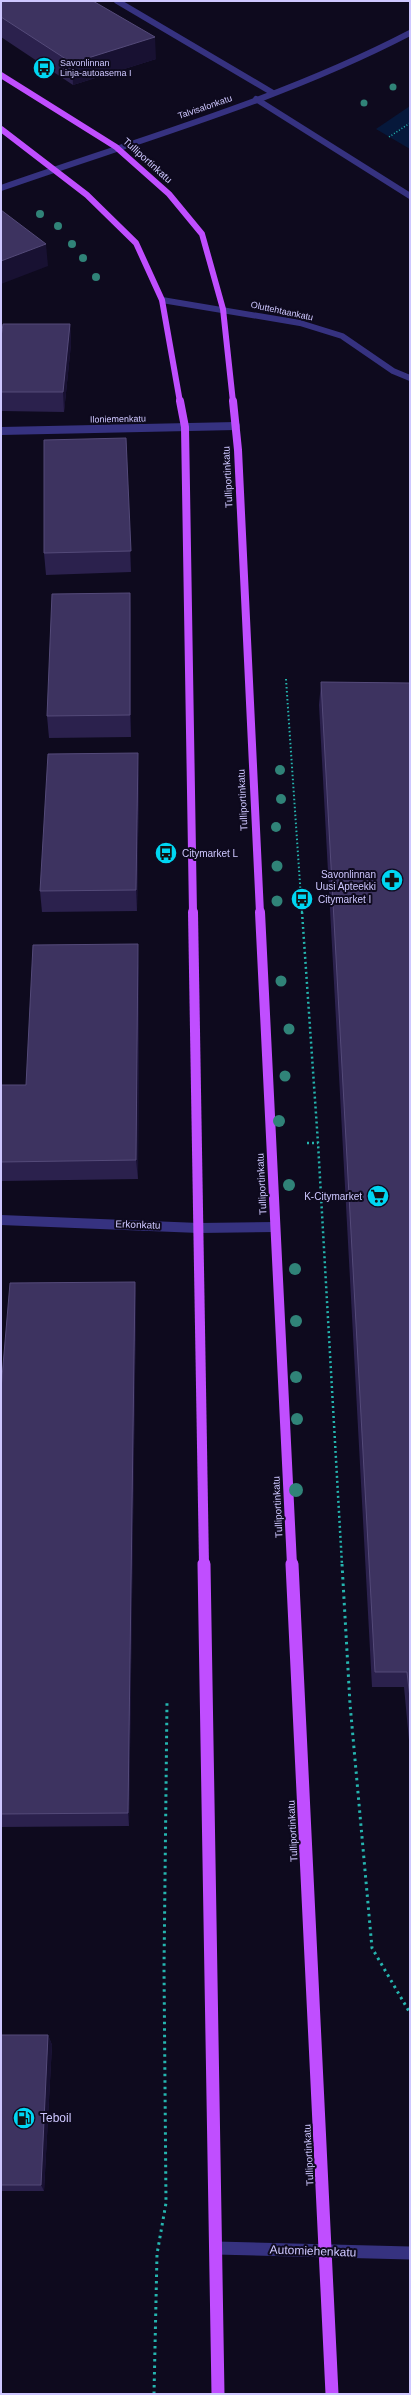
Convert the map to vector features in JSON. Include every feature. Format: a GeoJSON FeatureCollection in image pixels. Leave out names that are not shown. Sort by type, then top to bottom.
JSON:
{"type":"FeatureCollection","features":[{"type":"Feature","properties":{"kind":"main road","name":"Tulliportinkatu"},"geometry":{"type":"LineString","coordinates":[[1,75],[116,147],[169,194],[202,234],[222,309],[236,426],[332,2394]]}},
{"type":"Feature","properties":{"kind":"main road"},"geometry":{"type":"LineString","coordinates":[[1,129],[54,168],[110,216],[136,243],[162,300],[185,427],[218,2394]]}},
{"type":"Feature","properties":{"kind":"street"},"geometry":{"type":"LineString","coordinates":[[117,1],[250,81],[273,92]]}},
{"type":"Feature","properties":{"kind":"street","name":"Talvisalonkatu"},"geometry":{"type":"LineString","coordinates":[[1,188],[54,168],[256,99],[356,61],[410,33]]}},
{"type":"Feature","properties":{"kind":"street"},"geometry":{"type":"LineString","coordinates":[[256,99],[410,196]]}},
{"type":"Feature","properties":{"kind":"street","name":"Oluttehtaankatu"},"geometry":{"type":"LineString","coordinates":[[162,300],[300,323],[342,336],[393,371],[410,378]]}},
{"type":"Feature","properties":{"kind":"street","name":"Iloniemenkatu"},"geometry":{"type":"LineString","coordinates":[[1,431],[236,426]]}},
{"type":"Feature","properties":{"kind":"street","name":"Erkonkatu"},"geometry":{"type":"LineString","coordinates":[[1,1220],[199,1228],[276,1228]]}},
{"type":"Feature","properties":{"kind":"street","name":"Automiehenkatu"},"geometry":{"type":"LineString","coordinates":[[216,2248],[410,2253]]}},
{"type":"Feature","properties":{"kind":"path"},"geometry":{"type":"LineString","coordinates":[[389,137],[410,123]]}},
{"type":"Feature","properties":{"kind":"path"},"geometry":{"type":"LineString","coordinates":[[285,672],[318,1143],[350,1704],[372,1948],[410,2013]]}},
{"type":"Feature","properties":{"kind":"path"},"geometry":{"type":"LineString","coordinates":[[154,2394],[157,2254],[166,2203],[164,1960],[167,1696]]}},
{"type":"Feature","properties":{"kind":"water"},"geometry":{"type":"Polygon","coordinates":[[[410,106],[410,149],[376,129],[410,106]]]}},
{"type":"Feature","properties":{"kind":"building"},"geometry":{"type":"Polygon","coordinates":[[[1,1],[93,1],[155,37],[72,63],[1,17],[1,1]]]}},
{"type":"Feature","properties":{"kind":"building"},"geometry":{"type":"Polygon","coordinates":[[[1,210],[46,244],[1,261],[1,210]]]}},
{"type":"Feature","properties":{"kind":"building"},"geometry":{"type":"Polygon","coordinates":[[[3,324],[70,324],[63,392],[1,392],[1,337],[3,324]]]}},
{"type":"Feature","properties":{"kind":"building"},"geometry":{"type":"Polygon","coordinates":[[[126,438],[131,551],[44,553],[44,440],[126,438]]]}},
{"type":"Feature","properties":{"kind":"building"},"geometry":{"type":"Polygon","coordinates":[[[130,593],[130,715],[47,716],[52,594],[130,593]]]}},
{"type":"Feature","properties":{"kind":"building","name":"K-Citymarket"},"geometry":{"type":"Polygon","coordinates":[[[321,682],[410,683],[410,1698],[407,1672],[375,1672],[321,682]]]}},
{"type":"Feature","properties":{"kind":"building"},"geometry":{"type":"Polygon","coordinates":[[[138,753],[136,890],[40,891],[48,754],[138,753]]]}},
{"type":"Feature","properties":{"kind":"building"},"geometry":{"type":"Polygon","coordinates":[[[138,944],[136,1160],[1,1162],[1,1085],[26,1085],[33,945],[138,944]]]}},
{"type":"Feature","properties":{"kind":"building"},"geometry":{"type":"Polygon","coordinates":[[[135,1282],[128,1813],[1,1814],[1,1389],[10,1283],[135,1282]]]}},
{"type":"Feature","properties":{"kind":"building","name":"Teboil"},"geometry":{"type":"Polygon","coordinates":[[[1,2035],[48,2035],[41,2185],[1,2185],[1,2035]]]}},
{"type":"Feature","properties":{"kind":"place","name":"Savonlinnan Linja-autoasema I"},"geometry":{"type":"Point","coordinates":[44,68]}},
{"type":"Feature","properties":{"kind":"place","name":"Citymarket L"},"geometry":{"type":"Point","coordinates":[166,853]}},
{"type":"Feature","properties":{"kind":"place","name":"Savonlinnan Uusi Apteekki"},"geometry":{"type":"Point","coordinates":[392,880]}},
{"type":"Feature","properties":{"kind":"place","name":"Citymarket I"},"geometry":{"type":"Point","coordinates":[302,899]}},
{"type":"Feature","properties":{"kind":"place","name":"K-Citymarket"},"geometry":{"type":"Point","coordinates":[378,1196]}},
{"type":"Feature","properties":{"kind":"place","name":"Teboil"},"geometry":{"type":"Point","coordinates":[24,2118]}}]}
